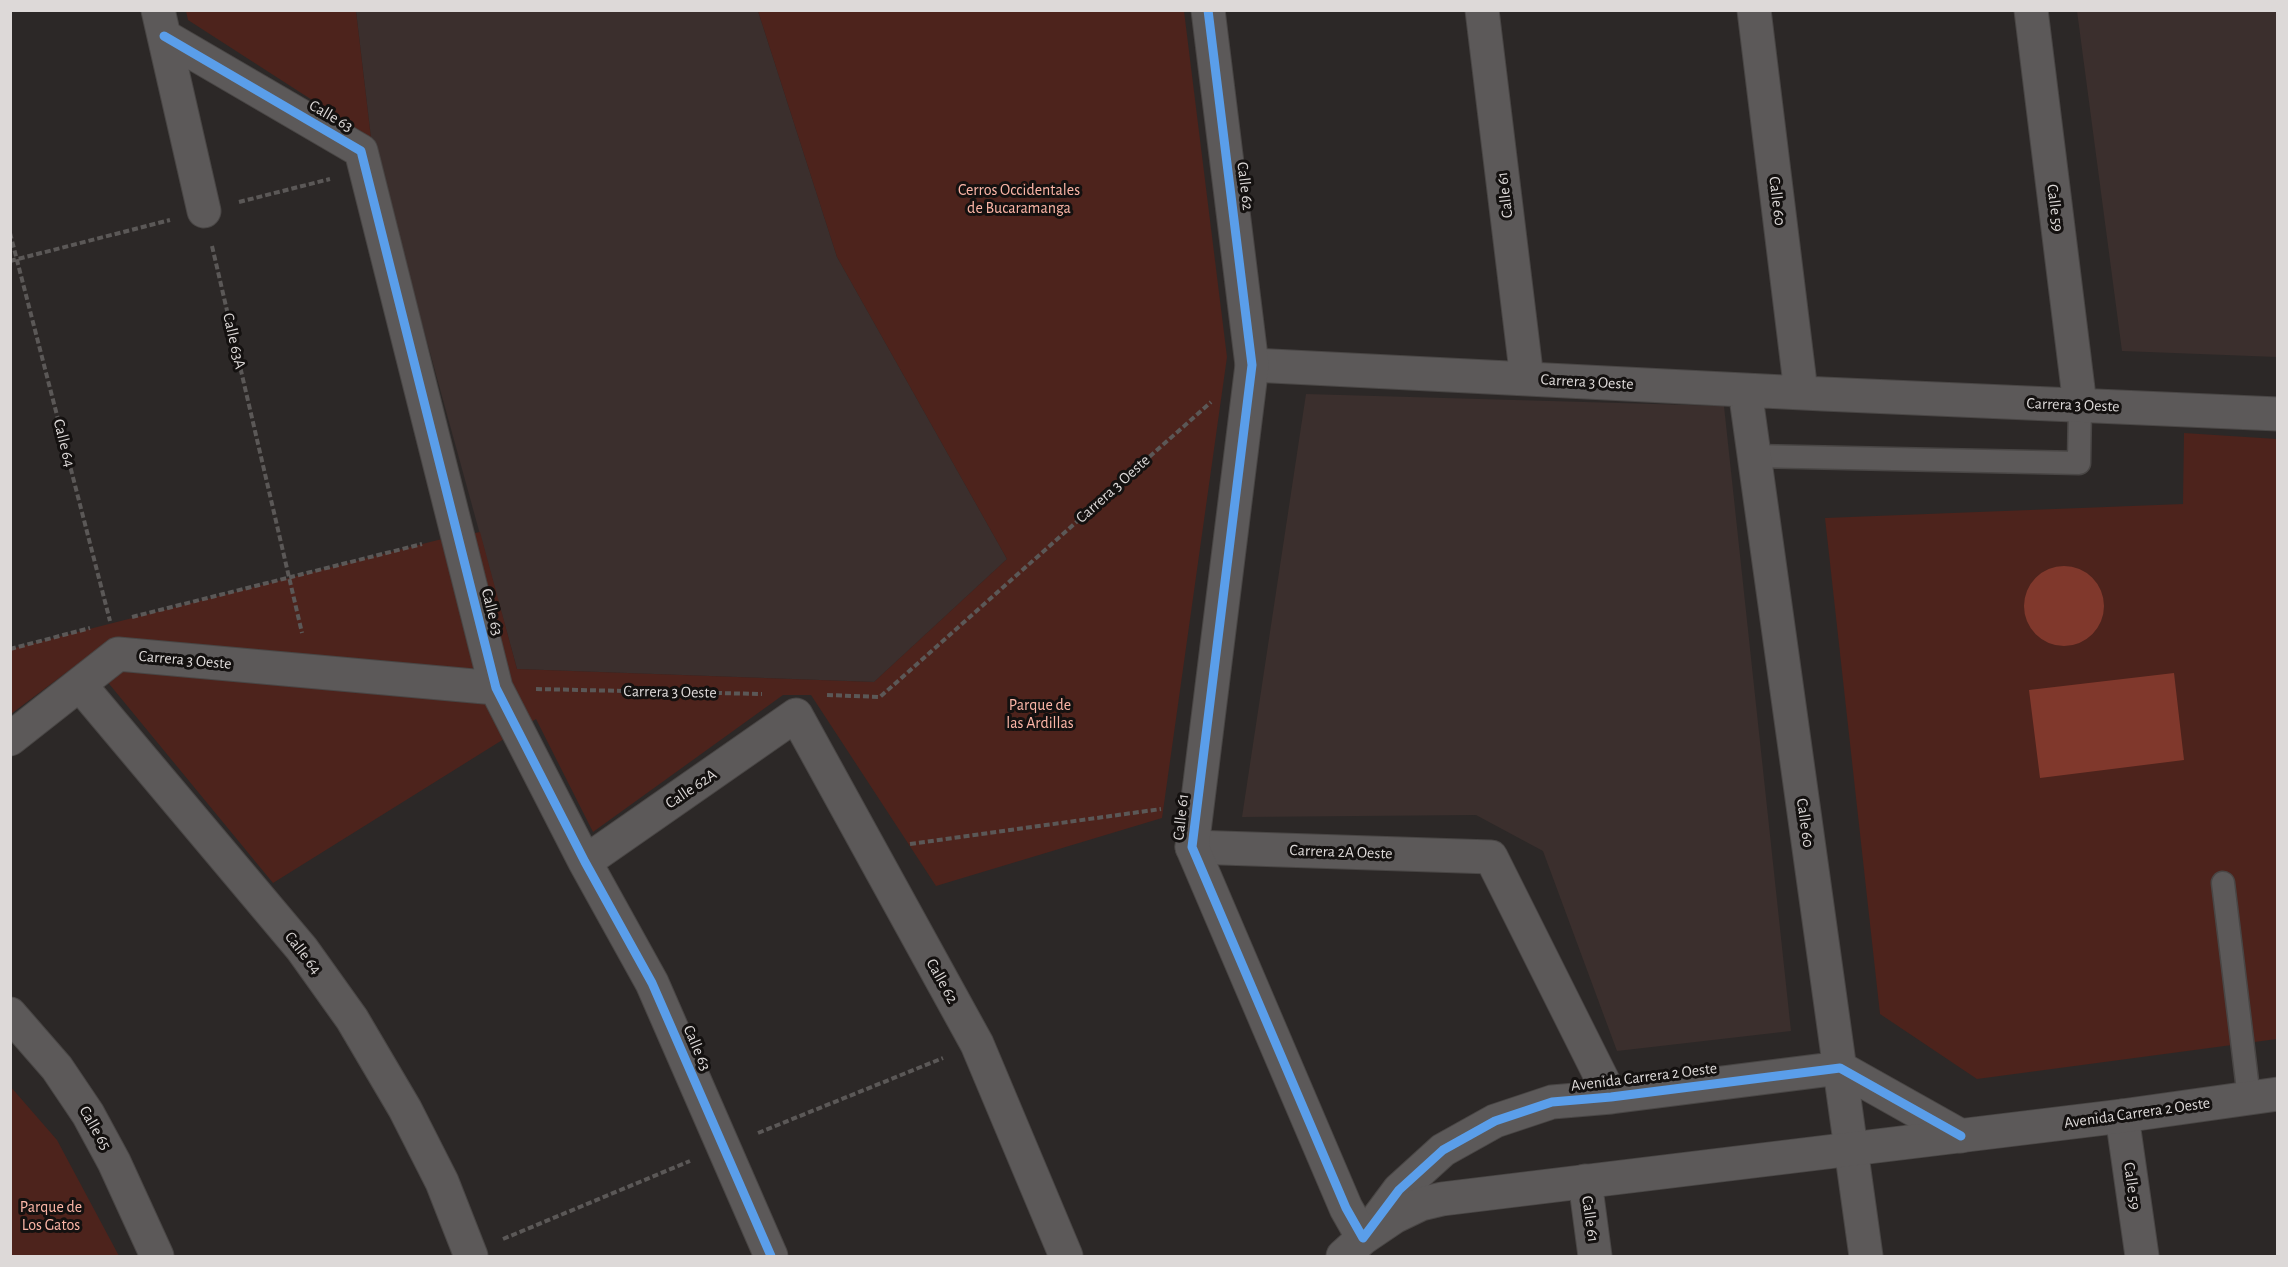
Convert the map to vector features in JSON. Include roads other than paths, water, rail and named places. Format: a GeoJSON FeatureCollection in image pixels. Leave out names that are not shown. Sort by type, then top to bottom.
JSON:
{"type":"FeatureCollection","features":[{"type":"Feature","properties":{"kind":"street","name":"Calle 62"},"geometry":{"type":"LineString","coordinates":[[1208,10],[1252,365]]}},
{"type":"Feature","properties":{"kind":"street","name":"Calle 61"},"geometry":{"type":"LineString","coordinates":[[1482,10],[1527,379]]}},
{"type":"Feature","properties":{"kind":"street","name":"Calle 60"},"geometry":{"type":"LineString","coordinates":[[1754,10],[1801,392]]}},
{"type":"Feature","properties":{"kind":"street","name":"Calle 59"},"geometry":{"type":"LineString","coordinates":[[2031,10],[2080,405]]}},
{"type":"Feature","properties":{"kind":"street"},"geometry":{"type":"LineString","coordinates":[[161,23],[204,211]]}},
{"type":"Feature","properties":{"kind":"street","name":"Calle 63"},"geometry":{"type":"LineString","coordinates":[[161,23],[361,151],[496,688],[585,862],[652,982],[771,1257]]}},
{"type":"Feature","properties":{"kind":"street","name":"Carrera 3 Oeste"},"geometry":{"type":"LineString","coordinates":[[1252,365],[2277,414]]}},
{"type":"Feature","properties":{"kind":"street","name":"Calle 61"},"geometry":{"type":"LineString","coordinates":[[1252,365],[1192,847],[1346,1208],[1353,1247]]}},
{"type":"Feature","properties":{"kind":"street","name":"Calle 60"},"geometry":{"type":"LineString","coordinates":[[1744,390],[1866,1257]]}},
{"type":"Feature","properties":{"kind":"street","name":"Carrera 3 Oeste"},"geometry":{"type":"LineString","coordinates":[[10,739],[118,654],[496,688]]}},
{"type":"Feature","properties":{"kind":"street","name":"Calle 64"},"geometry":{"type":"LineString","coordinates":[[80,685],[302,949],[352,1019],[411,1120],[441,1182],[471,1257]]}},
{"type":"Feature","properties":{"kind":"street","name":"Calle 62"},"geometry":{"type":"LineString","coordinates":[[796,715],[977,1044],[1066,1257]]}},
{"type":"Feature","properties":{"kind":"street","name":"Calle 62A"},"geometry":{"type":"LineString","coordinates":[[585,862],[796,715]]}},
{"type":"Feature","properties":{"kind":"street","name":"Carrera 2A Oeste"},"geometry":{"type":"LineString","coordinates":[[1192,847],[1491,857],[1611,1097]]}},
{"type":"Feature","properties":{"kind":"street","name":"Calle 65"},"geometry":{"type":"LineString","coordinates":[[10,1014],[57,1068],[88,1114],[114,1162],[157,1257]]}},
{"type":"Feature","properties":{"kind":"street"},"geometry":{"type":"LineString","coordinates":[[1840,1068],[1961,1136]]}},
{"type":"Feature","properties":{"kind":"street","name":"Avenida Carrera 2 Oeste"},"geometry":{"type":"LineString","coordinates":[[1353,1247],[1399,1190],[1443,1150],[1495,1121],[1552,1102],[1611,1097],[1840,1068]]}},
{"type":"Feature","properties":{"kind":"street","name":"Avenida Carrera 2 Oeste"},"geometry":{"type":"LineString","coordinates":[[1353,1247],[1394,1217],[1421,1204],[1442,1199],[2122,1116],[2263,1096]]}},
{"type":"Feature","properties":{"kind":"street","name":"Calle 59"},"geometry":{"type":"LineString","coordinates":[[2122,1116],[2142,1257]]}},
{"type":"Feature","properties":{"kind":"street","name":"Calle 61"},"geometry":{"type":"LineString","coordinates":[[1585,1181],[1595,1257]]}},
{"type":"Feature","properties":{"kind":"lane"},"geometry":{"type":"LineString","coordinates":[[1754,456],[2079,463],[2080,405]]}},
{"type":"Feature","properties":{"kind":"lane"},"geometry":{"type":"LineString","coordinates":[[2223,883],[2263,1096]]}},
{"type":"Feature","properties":{"kind":"park label","name":"Cerros Occidentales de Bucaramanga"},"geometry":{"type":"Point","coordinates":[1019,199]}},
{"type":"Feature","properties":{"kind":"park label","name":"Parque de las Ardillas"},"geometry":{"type":"Point","coordinates":[1040,714]}},
{"type":"Feature","properties":{"kind":"park label","name":"Parque de Los Gatos"},"geometry":{"type":"Point","coordinates":[51,1216]}}]}
